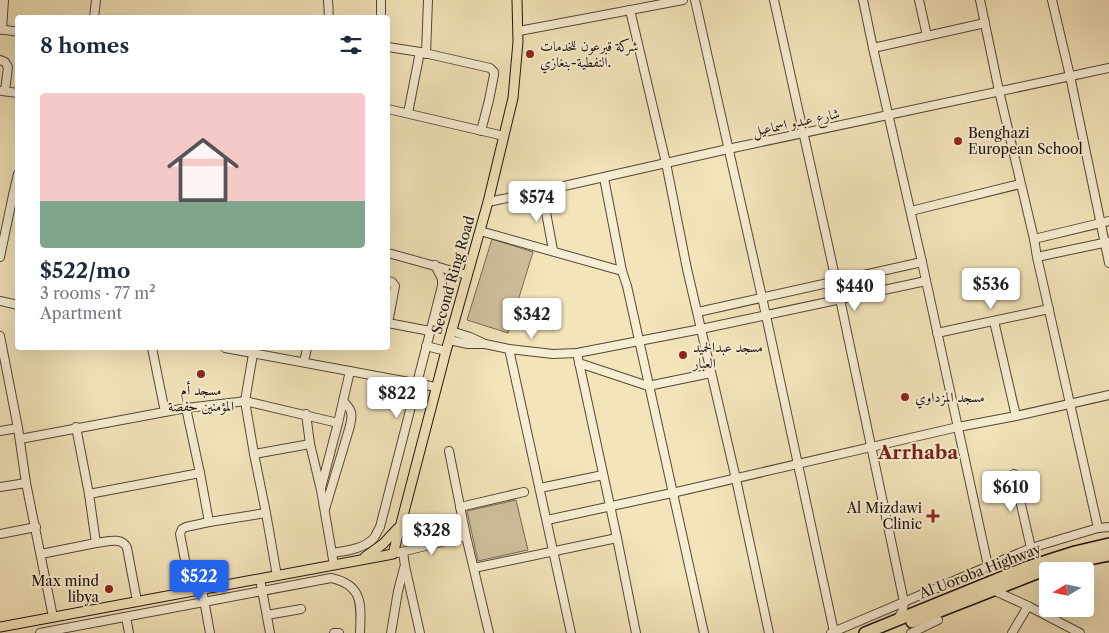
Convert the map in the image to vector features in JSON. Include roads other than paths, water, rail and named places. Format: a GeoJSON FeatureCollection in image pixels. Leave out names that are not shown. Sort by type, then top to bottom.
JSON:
{"type":"FeatureCollection","features":[{"type":"Feature","properties":{"kind":"highway","name":"Al Uoroba Highway"},"geometry":{"type":"LineString","coordinates":[[865,633],[1050,559],[1109,544]]}},
{"type":"Feature","properties":{"kind":"highway","name":"Al Uoroba Highway"},"geometry":{"type":"LineString","coordinates":[[885,633],[1042,571],[1109,555]]}},
{"type":"Feature","properties":{"kind":"main road","name":"Second Ring Road"},"geometry":{"type":"LineString","coordinates":[[398,553],[401,524],[436,387],[488,202],[513,98],[517,66],[517,0]]}},
{"type":"Feature","properties":{"kind":"main road"},"geometry":{"type":"LineString","coordinates":[[360,560],[384,544],[401,524]]}},
{"type":"Feature","properties":{"kind":"main road"},"geometry":{"type":"LineString","coordinates":[[0,627],[398,553]]}},
{"type":"Feature","properties":{"kind":"street"},"geometry":{"type":"LineString","coordinates":[[4,0],[1,30],[15,32]]}},
{"type":"Feature","properties":{"kind":"street"},"geometry":{"type":"LineString","coordinates":[[95,15],[98,0]]}},
{"type":"Feature","properties":{"kind":"street"},"geometry":{"type":"LineString","coordinates":[[328,0],[329,15]]}},
{"type":"Feature","properties":{"kind":"street"},"geometry":{"type":"LineString","coordinates":[[381,15],[382,0]]}},
{"type":"Feature","properties":{"kind":"street"},"geometry":{"type":"LineString","coordinates":[[408,113],[423,53],[428,0]]}},
{"type":"Feature","properties":{"kind":"street"},"geometry":{"type":"LineString","coordinates":[[518,31],[630,10],[657,3],[683,0]]}},
{"type":"Feature","properties":{"kind":"street"},"geometry":{"type":"LineString","coordinates":[[695,0],[766,314],[833,632],[1031,548],[1109,526]]}},
{"type":"Feature","properties":{"kind":"street"},"geometry":{"type":"LineString","coordinates":[[774,0],[904,602],[903,610],[897,620]]}},
{"type":"Feature","properties":{"kind":"street"},"geometry":{"type":"LineString","coordinates":[[863,0],[988,566]]}},
{"type":"Feature","properties":{"kind":"street"},"geometry":{"type":"LineString","coordinates":[[919,0],[927,36]]}},
{"type":"Feature","properties":{"kind":"street"},"geometry":{"type":"LineString","coordinates":[[980,0],[1098,528]]}},
{"type":"Feature","properties":{"kind":"street"},"geometry":{"type":"LineString","coordinates":[[1052,0],[1070,76],[1100,223],[1107,242],[1109,263]]}},
{"type":"Feature","properties":{"kind":"street"},"geometry":{"type":"LineString","coordinates":[[630,10],[666,163],[686,263],[736,479],[769,633]]}},
{"type":"Feature","properties":{"kind":"street"},"geometry":{"type":"LineString","coordinates":[[873,48],[984,23]]}},
{"type":"Feature","properties":{"kind":"street"},"geometry":{"type":"LineString","coordinates":[[390,47],[490,68],[494,75],[481,131]]}},
{"type":"Feature","properties":{"kind":"street"},"geometry":{"type":"LineString","coordinates":[[0,60],[5,62],[8,67],[2,91],[15,93]]}},
{"type":"Feature","properties":{"kind":"street","name":"شارع عبدو اسماعيل"},"geometry":{"type":"LineString","coordinates":[[488,202],[542,192],[728,149],[1109,68]]}},
{"type":"Feature","properties":{"kind":"street"},"geometry":{"type":"LineString","coordinates":[[390,109],[504,136]]}},
{"type":"Feature","properties":{"kind":"street"},"geometry":{"type":"LineString","coordinates":[[604,178],[622,271],[627,286],[704,633]]}},
{"type":"Feature","properties":{"kind":"street"},"geometry":{"type":"LineString","coordinates":[[911,211],[1020,184]]}},
{"type":"Feature","properties":{"kind":"street"},"geometry":{"type":"LineString","coordinates":[[542,192],[553,250]]}},
{"type":"Feature","properties":{"kind":"street"},"geometry":{"type":"LineString","coordinates":[[0,257],[1,245],[15,195]]}},
{"type":"Feature","properties":{"kind":"street"},"geometry":{"type":"LineString","coordinates":[[1034,239],[1109,221]]}},
{"type":"Feature","properties":{"kind":"street"},"geometry":{"type":"LineString","coordinates":[[480,231],[553,250],[622,271]]}},
{"type":"Feature","properties":{"kind":"street"},"geometry":{"type":"LineString","coordinates":[[1037,257],[1107,242]]}},
{"type":"Feature","properties":{"kind":"street"},"geometry":{"type":"LineString","coordinates":[[390,253],[467,274]]}},
{"type":"Feature","properties":{"kind":"street"},"geometry":{"type":"LineString","coordinates":[[698,312],[922,262]]}},
{"type":"Feature","properties":{"kind":"street"},"geometry":{"type":"LineString","coordinates":[[332,553],[368,543],[375,537],[380,527],[442,286],[442,279],[435,265]]}},
{"type":"Feature","properties":{"kind":"street"},"geometry":{"type":"LineString","coordinates":[[450,336],[468,344],[485,344],[553,354],[577,353],[926,281]]}},
{"type":"Feature","properties":{"kind":"street"},"geometry":{"type":"LineString","coordinates":[[390,282],[395,286],[390,312]]}},
{"type":"Feature","properties":{"kind":"street"},"geometry":{"type":"LineString","coordinates":[[0,301],[15,304]]}},
{"type":"Feature","properties":{"kind":"street"},"geometry":{"type":"LineString","coordinates":[[937,333],[1049,309]]}},
{"type":"Feature","properties":{"kind":"street"},"geometry":{"type":"LineString","coordinates":[[994,321],[1016,416]]}},
{"type":"Feature","properties":{"kind":"street"},"geometry":{"type":"LineString","coordinates":[[390,323],[430,331]]}},
{"type":"Feature","properties":{"kind":"street"},"geometry":{"type":"LineString","coordinates":[[0,336],[20,439],[26,483],[53,617]]}},
{"type":"Feature","properties":{"kind":"street"},"geometry":{"type":"LineString","coordinates":[[426,346],[446,351]]}},
{"type":"Feature","properties":{"kind":"street"},"geometry":{"type":"LineString","coordinates":[[509,349],[571,633]]}},
{"type":"Feature","properties":{"kind":"street"},"geometry":{"type":"LineString","coordinates":[[152,350],[165,412]]}},
{"type":"Feature","properties":{"kind":"street"},"geometry":{"type":"LineString","coordinates":[[277,576],[245,401],[253,350],[304,362],[436,387]]}},
{"type":"Feature","properties":{"kind":"street"},"geometry":{"type":"LineString","coordinates":[[304,362],[307,350]]}},
{"type":"Feature","properties":{"kind":"street"},"geometry":{"type":"LineString","coordinates":[[577,353],[636,633]]}},
{"type":"Feature","properties":{"kind":"street"},"geometry":{"type":"LineString","coordinates":[[579,363],[648,386],[711,372]]}},
{"type":"Feature","properties":{"kind":"street"},"geometry":{"type":"LineString","coordinates":[[320,490],[350,371]]}},
{"type":"Feature","properties":{"kind":"street"},"geometry":{"type":"LineString","coordinates":[[547,520],[736,479],[958,427],[1109,396]]}},
{"type":"Feature","properties":{"kind":"street"},"geometry":{"type":"LineString","coordinates":[[20,439],[186,408],[245,401],[338,423]]}},
{"type":"Feature","properties":{"kind":"street"},"geometry":{"type":"LineString","coordinates":[[324,512],[352,417],[349,407],[343,401]]}},
{"type":"Feature","properties":{"kind":"street"},"geometry":{"type":"LineString","coordinates":[[186,408],[209,522]]}},
{"type":"Feature","properties":{"kind":"street"},"geometry":{"type":"LineString","coordinates":[[306,414],[310,444],[334,565]]}},
{"type":"Feature","properties":{"kind":"street"},"geometry":{"type":"LineString","coordinates":[[0,431],[18,428]]}},
{"type":"Feature","properties":{"kind":"street"},"geometry":{"type":"LineString","coordinates":[[76,428],[96,543]]}},
{"type":"Feature","properties":{"kind":"street"},"geometry":{"type":"LineString","coordinates":[[254,454],[310,444]]}},
{"type":"Feature","properties":{"kind":"street"},"geometry":{"type":"LineString","coordinates":[[449,451],[466,536],[489,633]]}},
{"type":"Feature","properties":{"kind":"street"},"geometry":{"type":"LineString","coordinates":[[89,494],[200,473]]}},
{"type":"Feature","properties":{"kind":"street"},"geometry":{"type":"LineString","coordinates":[[540,488],[603,474]]}},
{"type":"Feature","properties":{"kind":"street"},"geometry":{"type":"LineString","coordinates":[[1014,474],[1031,548]]}},
{"type":"Feature","properties":{"kind":"street"},"geometry":{"type":"LineString","coordinates":[[0,487],[26,483]]}},
{"type":"Feature","properties":{"kind":"street"},"geometry":{"type":"LineString","coordinates":[[460,506],[524,492]]}},
{"type":"Feature","properties":{"kind":"street"},"geometry":{"type":"LineString","coordinates":[[191,592],[180,534],[182,529],[209,522],[266,512]]}},
{"type":"Feature","properties":{"kind":"street"},"geometry":{"type":"LineString","coordinates":[[0,534],[36,527]]}},
{"type":"Feature","properties":{"kind":"street"},"geometry":{"type":"LineString","coordinates":[[420,633],[405,566],[398,553],[466,536]]}},
{"type":"Feature","properties":{"kind":"street"},"geometry":{"type":"LineString","coordinates":[[474,568],[617,538]]}},
{"type":"Feature","properties":{"kind":"street"},"geometry":{"type":"LineString","coordinates":[[41,554],[114,540],[120,541],[127,548],[137,601]]}},
{"type":"Feature","properties":{"kind":"street"},"geometry":{"type":"LineString","coordinates":[[391,633],[405,566]]}},
{"type":"Feature","properties":{"kind":"street"},"geometry":{"type":"LineString","coordinates":[[43,619],[44,633],[331,578],[346,582],[357,595],[361,605],[360,633]]}},
{"type":"Feature","properties":{"kind":"street"},"geometry":{"type":"LineString","coordinates":[[260,579],[270,633]]}},
{"type":"Feature","properties":{"kind":"street"},"geometry":{"type":"LineString","coordinates":[[202,590],[210,633]]}},
{"type":"Feature","properties":{"kind":"street"},"geometry":{"type":"LineString","coordinates":[[993,590],[1080,633]]}},
{"type":"Feature","properties":{"kind":"street"},"geometry":{"type":"LineString","coordinates":[[1012,633],[1028,606]]}},
{"type":"Feature","properties":{"kind":"street"},"geometry":{"type":"LineString","coordinates":[[267,615],[301,609]]}},
{"type":"Feature","properties":{"kind":"street"},"geometry":{"type":"LineString","coordinates":[[126,617],[129,633]]}},
{"type":"Feature","properties":{"kind":"street"},"geometry":{"type":"LineString","coordinates":[[912,633],[938,620]]}},
{"type":"Feature","properties":{"kind":"street"},"geometry":{"type":"LineString","coordinates":[[334,633],[339,633]]}},
{"type":"Feature","properties":{"kind":"place","name":"شركة قبرعون للخدمات النفطية-بنغازي."},"geometry":{"type":"Point","coordinates":[530,54]}},
{"type":"Feature","properties":{"kind":"place","name":"Benghazi European School"},"geometry":{"type":"Point","coordinates":[958,141]}},
{"type":"Feature","properties":{"kind":"place","name":"مسجد عبدالحميد العبار"},"geometry":{"type":"Point","coordinates":[683,355]}},
{"type":"Feature","properties":{"kind":"place","name":"مسجد أم المؤمنين حفصة"},"geometry":{"type":"Point","coordinates":[201,374]}},
{"type":"Feature","properties":{"kind":"place","name":"مسجد المزداوي"},"geometry":{"type":"Point","coordinates":[905,397]}},
{"type":"Feature","properties":{"kind":"place","name":"Al Mizdawi Clinic"},"geometry":{"type":"Point","coordinates":[933,516]}},
{"type":"Feature","properties":{"kind":"place","name":"Max mind libya"},"geometry":{"type":"Point","coordinates":[109,589]}},
{"type":"Feature","properties":{"kind":"district","name":"Arrhaba"},"geometry":{"type":"Point","coordinates":[918,452]}}]}
